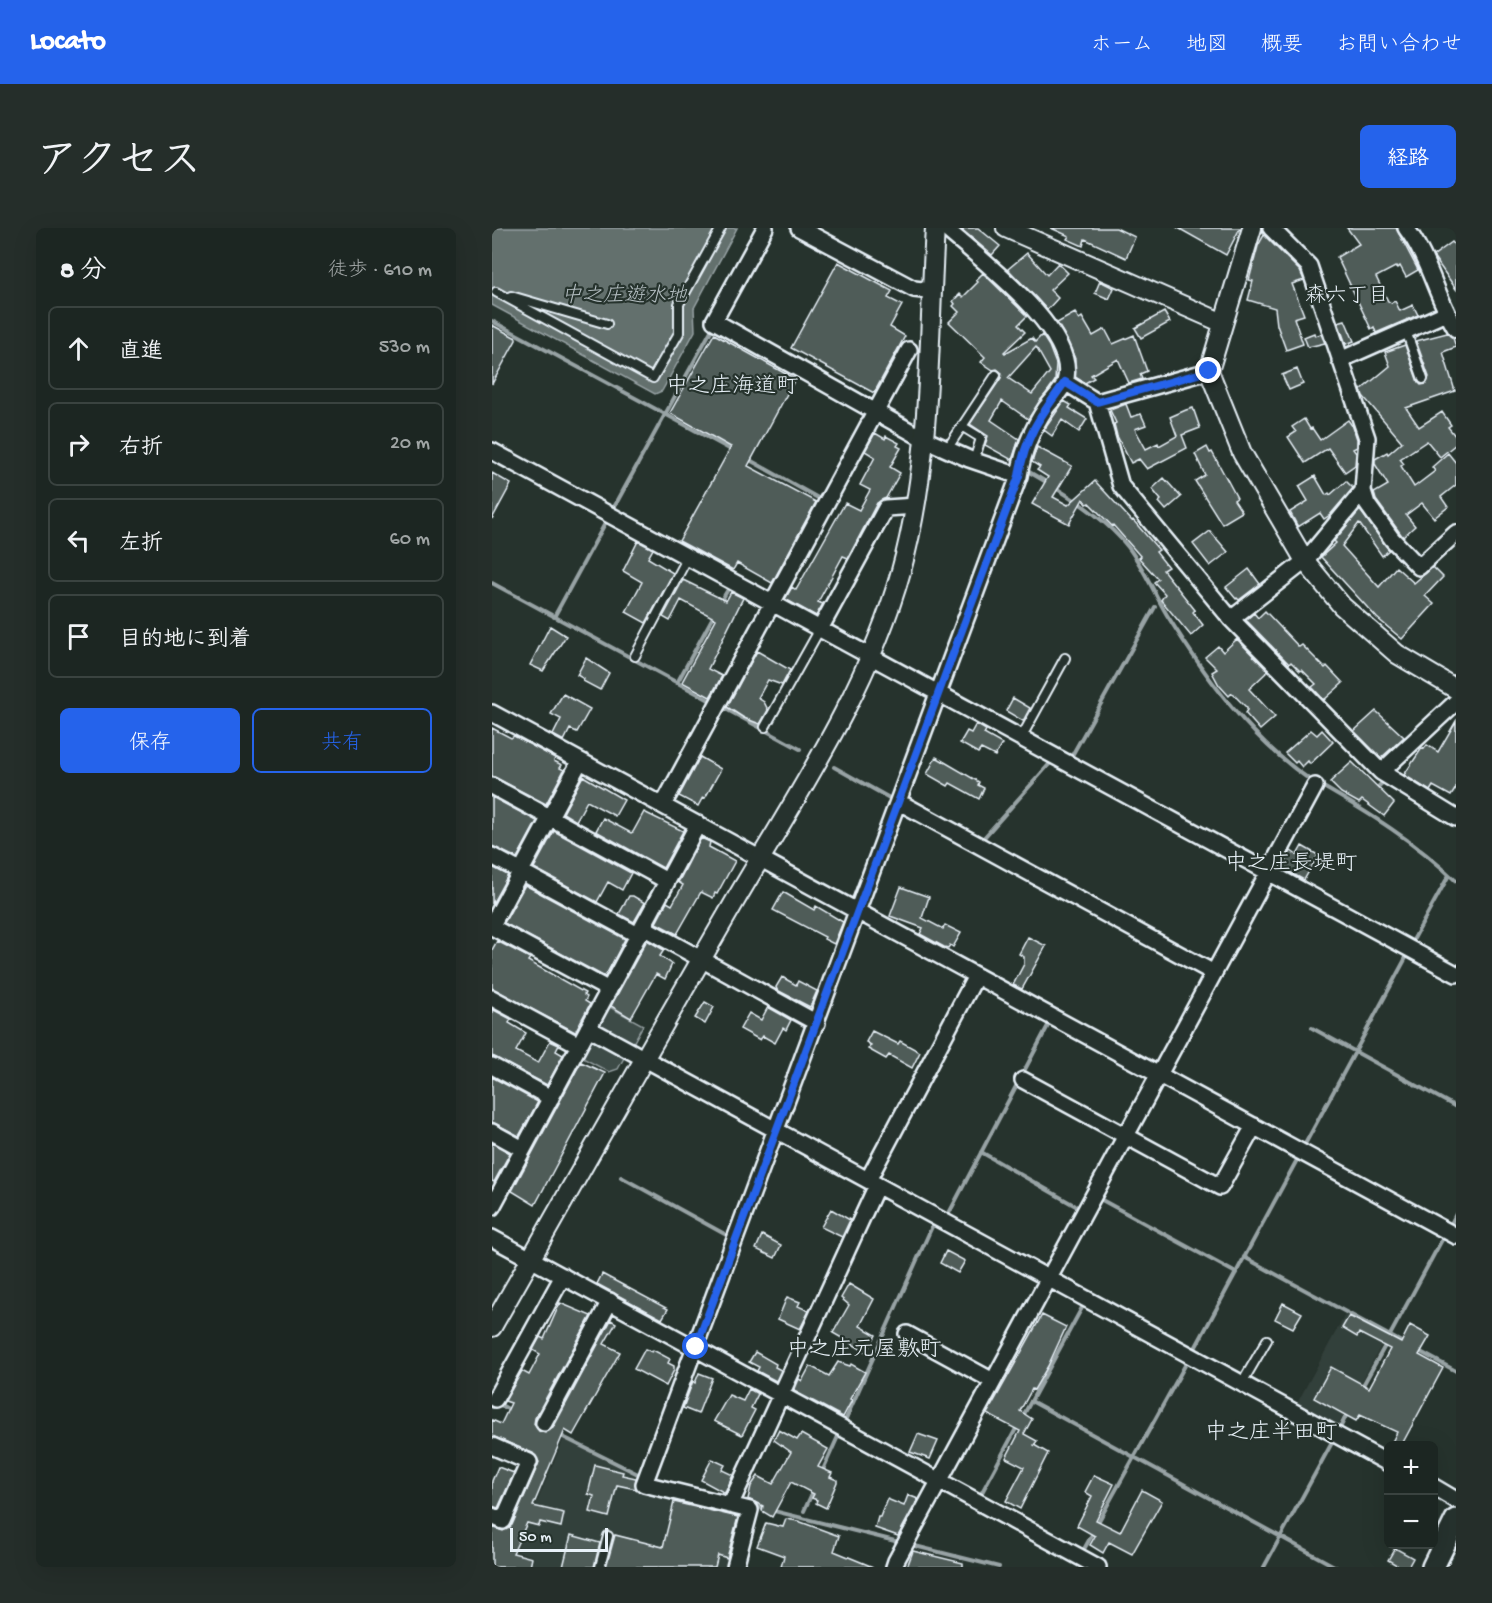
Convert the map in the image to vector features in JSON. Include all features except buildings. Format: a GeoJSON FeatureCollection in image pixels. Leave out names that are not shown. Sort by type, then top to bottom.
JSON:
{"type":"FeatureCollection","features":[{"type":"Feature","properties":{"kind":"main road"},"geometry":{"type":"LineString","coordinates":[[1433,1567],[1456,1520]]}},
{"type":"Feature","properties":{"kind":"street"},"geometry":{"type":"LineString","coordinates":[[765,228],[714,321],[924,439],[974,461],[1019,476]]}},
{"type":"Feature","properties":{"kind":"street"},"geometry":{"type":"LineString","coordinates":[[799,228],[914,289],[931,291]]}},
{"type":"Feature","properties":{"kind":"street"},"geometry":{"type":"LineString","coordinates":[[492,1327],[644,1058],[842,717],[871,656],[901,571],[915,506],[924,439],[935,228]]}},
{"type":"Feature","properties":{"kind":"street"},"geometry":{"type":"LineString","coordinates":[[735,1567],[750,1510],[644,1484],[1019,476],[1021,463],[1035,424],[1065,382],[1064,355],[1047,324],[1033,306],[945,228]]}},
{"type":"Feature","properties":{"kind":"street"},"geometry":{"type":"LineString","coordinates":[[1006,228],[1033,234],[1223,323]]}},
{"type":"Feature","properties":{"kind":"street"},"geometry":{"type":"LineString","coordinates":[[1252,228],[1209,371],[1242,453],[1305,561],[1342,606],[1397,654],[1456,689]]}},
{"type":"Feature","properties":{"kind":"street"},"geometry":{"type":"LineString","coordinates":[[1271,228],[1309,266],[1366,438],[1363,491],[1367,504],[1392,539],[1419,567],[1455,535]]}},
{"type":"Feature","properties":{"kind":"street"},"geometry":{"type":"LineString","coordinates":[[1406,228],[1416,242],[1446,313],[1456,329]]}},
{"type":"Feature","properties":{"kind":"street"},"geometry":{"type":"LineString","coordinates":[[1340,360],[1446,313]]}},
{"type":"Feature","properties":{"kind":"street"},"geometry":{"type":"LineString","coordinates":[[663,805],[909,350]]}},
{"type":"Feature","properties":{"kind":"street"},"geometry":{"type":"LineString","coordinates":[[1097,402],[1209,371]]}},
{"type":"Feature","properties":{"kind":"street"},"geometry":{"type":"LineString","coordinates":[[1065,382],[1097,402],[1121,486],[1231,619],[1381,772],[1456,818]]}},
{"type":"Feature","properties":{"kind":"street"},"geometry":{"type":"LineString","coordinates":[[492,451],[1456,974]]}},
{"type":"Feature","properties":{"kind":"street"},"geometry":{"type":"LineString","coordinates":[[1231,619],[1305,561],[1363,491]]}},
{"type":"Feature","properties":{"kind":"street"},"geometry":{"type":"LineString","coordinates":[[820,628],[886,508],[915,506]]}},
{"type":"Feature","properties":{"kind":"street"},"geometry":{"type":"LineString","coordinates":[[1381,772],[1456,702]]}},
{"type":"Feature","properties":{"kind":"street"},"geometry":{"type":"LineString","coordinates":[[492,713],[1456,1236]]}},
{"type":"Feature","properties":{"kind":"street"},"geometry":{"type":"LineString","coordinates":[[580,761],[492,926],[609,990]]}},
{"type":"Feature","properties":{"kind":"street"},"geometry":{"type":"LineString","coordinates":[[492,786],[667,881]]}},
{"type":"Feature","properties":{"kind":"street"},"geometry":{"type":"LineString","coordinates":[[894,1567],[1315,786]]}},
{"type":"Feature","properties":{"kind":"street"},"geometry":{"type":"LineString","coordinates":[[899,801],[1214,973]]}},
{"type":"Feature","properties":{"kind":"street"},"geometry":{"type":"LineString","coordinates":[[493,1202],[698,824]]}},
{"type":"Feature","properties":{"kind":"street"},"geometry":{"type":"LineString","coordinates":[[492,856],[701,960],[817,1023]]}},
{"type":"Feature","properties":{"kind":"street"},"geometry":{"type":"LineString","coordinates":[[734,1497],[872,1182],[976,976]]}},
{"type":"Feature","properties":{"kind":"street"},"geometry":{"type":"LineString","coordinates":[[492,998],[579,1045]]}},
{"type":"Feature","properties":{"kind":"street"},"geometry":{"type":"LineString","coordinates":[[588,1028],[1384,1460]]}},
{"type":"Feature","properties":{"kind":"street"},"geometry":{"type":"LineString","coordinates":[[492,1066],[551,1098]]}},
{"type":"Feature","properties":{"kind":"street"},"geometry":{"type":"LineString","coordinates":[[1023,1080],[1220,1187],[1254,1126]]}},
{"type":"Feature","properties":{"kind":"street"},"geometry":{"type":"LineString","coordinates":[[492,1132],[523,1149]]}},
{"type":"Feature","properties":{"kind":"street"},"geometry":{"type":"LineString","coordinates":[[492,1238],[1098,1567]]}},
{"type":"Feature","properties":{"kind":"street"},"geometry":{"type":"LineString","coordinates":[[495,1399],[563,1276]]}},
{"type":"Feature","properties":{"kind":"street"},"geometry":{"type":"LineString","coordinates":[[544,1423],[610,1301]]}},
{"type":"Feature","properties":{"kind":"street"},"geometry":{"type":"LineString","coordinates":[[907,1334],[993,1381]]}},
{"type":"Feature","properties":{"kind":"street"},"geometry":{"type":"LineString","coordinates":[[492,1446],[529,1462],[502,1521],[492,1516]]}},
{"type":"Feature","properties":{"kind":"street"},"geometry":{"type":"LineString","coordinates":[[1438,1489],[1456,1500]]}},
{"type":"Feature","properties":{"kind":"lane"},"geometry":{"type":"LineString","coordinates":[[494,291],[653,378],[679,333],[679,304],[721,228]]}},
{"type":"Feature","properties":{"kind":"lane"},"geometry":{"type":"LineString","coordinates":[[494,291],[607,324]]}},
{"type":"Feature","properties":{"kind":"lane"},"geometry":{"type":"LineString","coordinates":[[1406,331],[1423,379]]}},
{"type":"Feature","properties":{"kind":"lane"},"geometry":{"type":"LineString","coordinates":[[947,449],[996,375]]}},
{"type":"Feature","properties":{"kind":"lane"},"geometry":{"type":"LineString","coordinates":[[963,428],[981,438],[974,461]]}},
{"type":"Feature","properties":{"kind":"lane"},"geometry":{"type":"LineString","coordinates":[[635,656],[688,557]]}},
{"type":"Feature","properties":{"kind":"lane"},"geometry":{"type":"LineString","coordinates":[[765,727],[820,628]]}},
{"type":"Feature","properties":{"kind":"lane"},"geometry":{"type":"LineString","coordinates":[[1021,738],[1065,658]]}},
{"type":"Feature","properties":{"kind":"lane"},"geometry":{"type":"LineString","coordinates":[[1242,1383],[1267,1340]]}},
{"type":"Feature","properties":{"kind":"lane"},"geometry":{"type":"LineString","coordinates":[[600,1567],[608,1536]]}},
{"type":"Feature","properties":{"kind":"shaded area"},"geometry":{"type":"Polygon","coordinates":[[[606,1005],[643,1025],[631,1047],[596,1025],[606,1005]]]}},
{"type":"Feature","properties":{"kind":"shaded area"},"geometry":{"type":"Polygon","coordinates":[[[593,1036],[626,1054],[618,1069],[609,1072],[579,1056],[589,1037],[593,1036]]]}},
{"type":"Feature","properties":{"kind":"shaded area"},"geometry":{"type":"Polygon","coordinates":[[[1346,1313],[1387,1335],[1336,1429],[1295,1407],[1346,1313]]]}},
{"type":"Feature","properties":{"kind":"shaded area"},"geometry":{"type":"Polygon","coordinates":[[[564,1438],[641,1478],[638,1489],[743,1514],[729,1567],[531,1567],[534,1557],[516,1551],[564,1438]]]}},
{"type":"Feature","properties":{"kind":"water","name":"中之庄遊水地"},"geometry":{"type":"Polygon","coordinates":[[[492,228],[737,228],[694,308],[695,331],[662,391],[655,394],[492,305],[492,228]]]}},
{"type":"Feature","properties":{"kind":"waterway"},"geometry":{"type":"LineString","coordinates":[[492,321],[665,414]]}},
{"type":"Feature","properties":{"kind":"waterway"},"geometry":{"type":"LineString","coordinates":[[612,511],[713,327]]}},
{"type":"Feature","properties":{"kind":"waterway"},"geometry":{"type":"LineString","coordinates":[[807,365],[874,402]]}},
{"type":"Feature","properties":{"kind":"waterway"},"geometry":{"type":"LineString","coordinates":[[884,407],[906,419]]}},
{"type":"Feature","properties":{"kind":"waterway"},"geometry":{"type":"LineString","coordinates":[[665,414],[733,451]]}},
{"type":"Feature","properties":{"kind":"waterway"},"geometry":{"type":"LineString","coordinates":[[748,459],[818,498]]}},
{"type":"Feature","properties":{"kind":"waterway"},"geometry":{"type":"LineString","coordinates":[[1001,463],[1015,466]]}},
{"type":"Feature","properties":{"kind":"waterway"},"geometry":{"type":"LineString","coordinates":[[1024,469],[1048,483]]}},
{"type":"Feature","properties":{"kind":"waterway"},"geometry":{"type":"LineString","coordinates":[[1054,487],[1094,514],[1128,547],[1182,639],[1231,706],[1270,747],[1313,782]]}},
{"type":"Feature","properties":{"kind":"waterway"},"geometry":{"type":"LineString","coordinates":[[554,617],[608,518]]}},
{"type":"Feature","properties":{"kind":"waterway"},"geometry":{"type":"LineString","coordinates":[[492,583],[713,702]]}},
{"type":"Feature","properties":{"kind":"waterway"},"geometry":{"type":"LineString","coordinates":[[720,603],[730,586]]}},
{"type":"Feature","properties":{"kind":"waterway"},"geometry":{"type":"LineString","coordinates":[[1070,759],[1155,607]]}},
{"type":"Feature","properties":{"kind":"waterway"},"geometry":{"type":"LineString","coordinates":[[677,683],[714,615]]}},
{"type":"Feature","properties":{"kind":"waterway"},"geometry":{"type":"LineString","coordinates":[[722,707],[800,749]]}},
{"type":"Feature","properties":{"kind":"waterway"},"geometry":{"type":"LineString","coordinates":[[980,842],[1053,760]]}},
{"type":"Feature","properties":{"kind":"waterway"},"geometry":{"type":"LineString","coordinates":[[834,767],[893,800]]}},
{"type":"Feature","properties":{"kind":"waterway"},"geometry":{"type":"LineString","coordinates":[[1374,791],[1382,783]]}},
{"type":"Feature","properties":{"kind":"waterway"},"geometry":{"type":"LineString","coordinates":[[1320,785],[1391,829],[1425,853],[1456,881]]}},
{"type":"Feature","properties":{"kind":"waterway"},"geometry":{"type":"LineString","coordinates":[[1411,944],[1449,875]]}},
{"type":"Feature","properties":{"kind":"waterway"},"geometry":{"type":"LineString","coordinates":[[1304,1146],[1408,954]]}},
{"type":"Feature","properties":{"kind":"waterway"},"geometry":{"type":"LineString","coordinates":[[947,1217],[1050,1022]]}},
{"type":"Feature","properties":{"kind":"waterway"},"geometry":{"type":"LineString","coordinates":[[1312,1028],[1456,1107]]}},
{"type":"Feature","properties":{"kind":"waterway"},"geometry":{"type":"LineString","coordinates":[[981,1152],[1081,1209]]}},
{"type":"Feature","properties":{"kind":"waterway"},"geometry":{"type":"LineString","coordinates":[[1193,1352],[1298,1158]]}},
{"type":"Feature","properties":{"kind":"waterway"},"geometry":{"type":"LineString","coordinates":[[621,1177],[730,1237]]}},
{"type":"Feature","properties":{"kind":"waterway"},"geometry":{"type":"LineString","coordinates":[[1099,1201],[1100,1199],[1236,1273]]}},
{"type":"Feature","properties":{"kind":"waterway"},"geometry":{"type":"LineString","coordinates":[[1450,1226],[1456,1214]]}},
{"type":"Feature","properties":{"kind":"waterway"},"geometry":{"type":"LineString","coordinates":[[844,1423],[934,1222]]}},
{"type":"Feature","properties":{"kind":"waterway"},"geometry":{"type":"LineString","coordinates":[[1389,1337],[1444,1236]]}},
{"type":"Feature","properties":{"kind":"waterway"},"geometry":{"type":"LineString","coordinates":[[1244,1257],[1405,1344]]}},
{"type":"Feature","properties":{"kind":"waterway"},"geometry":{"type":"LineString","coordinates":[[1023,1416],[1084,1304],[1086,1305]]}},
{"type":"Feature","properties":{"kind":"waterway"},"geometry":{"type":"LineString","coordinates":[[1362,1387],[1386,1344]]}},
{"type":"Feature","properties":{"kind":"waterway"},"geometry":{"type":"LineString","coordinates":[[1417,1350],[1456,1371]]}},
{"type":"Feature","properties":{"kind":"waterway"},"geometry":{"type":"LineString","coordinates":[[1097,1524],[1188,1360]]}},
{"type":"Feature","properties":{"kind":"waterway"},"geometry":{"type":"LineString","coordinates":[[1031,1401],[1336,1567]]}},
{"type":"Feature","properties":{"kind":"waterway"},"geometry":{"type":"LineString","coordinates":[[495,1402],[512,1411]]}},
{"type":"Feature","properties":{"kind":"waterway"},"geometry":{"type":"LineString","coordinates":[[1339,1430],[1348,1412]]}},
{"type":"Feature","properties":{"kind":"waterway"},"geometry":{"type":"LineString","coordinates":[[980,1496],[1018,1425]]}},
{"type":"Feature","properties":{"kind":"waterway"},"geometry":{"type":"LineString","coordinates":[[822,1472],[840,1432]]}},
{"type":"Feature","properties":{"kind":"waterway"},"geometry":{"type":"LineString","coordinates":[[559,1435],[642,1476]]}},
{"type":"Feature","properties":{"kind":"waterway"},"geometry":{"type":"LineString","coordinates":[[1264,1567],[1334,1439]]}},
{"type":"Feature","properties":{"kind":"waterway"},"geometry":{"type":"LineString","coordinates":[[804,1511],[814,1489]]}},
{"type":"Feature","properties":{"kind":"waterway"},"geometry":{"type":"LineString","coordinates":[[754,1506],[899,1542]]}},
{"type":"Feature","properties":{"kind":"waterway"},"geometry":{"type":"LineString","coordinates":[[1083,1551],[1094,1531]]}},
{"type":"Feature","properties":{"kind":"waterway"},"geometry":{"type":"LineString","coordinates":[[911,1545],[999,1567]]}},
{"type":"Feature","properties":{"kind":"district","name":"森六丁目"},"geometry":{"type":"Point","coordinates":[1347,297]}},
{"type":"Feature","properties":{"kind":"district","name":"中之庄海道町"},"geometry":{"type":"Point","coordinates":[732,388]}},
{"type":"Feature","properties":{"kind":"district","name":"中之庄長堤町"},"geometry":{"type":"Point","coordinates":[1291,865]}},
{"type":"Feature","properties":{"kind":"district","name":"中之庄元屋敷町"},"geometry":{"type":"Point","coordinates":[864,1351]}},
{"type":"Feature","properties":{"kind":"district","name":"中之庄半田町"},"geometry":{"type":"Point","coordinates":[1271,1434]}},
{"type":"Feature","properties":{"kind":"route"},"geometry":{"type":"LineString","coordinates":[[696,1347],[1019,476],[1029,436],[1035,424],[1065,382],[1097,402],[1209,371]]}}]}
